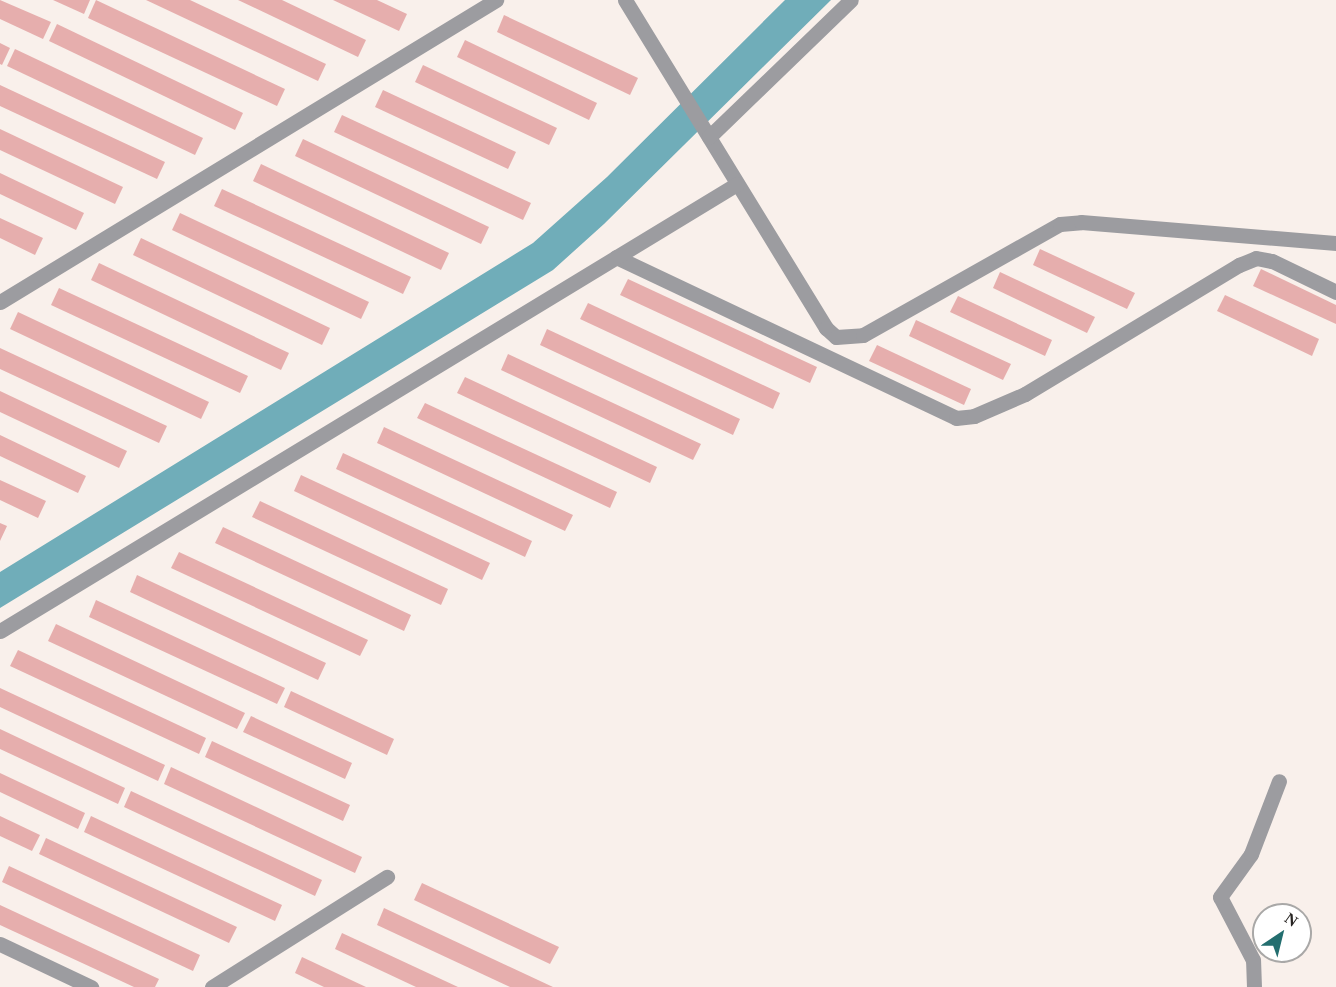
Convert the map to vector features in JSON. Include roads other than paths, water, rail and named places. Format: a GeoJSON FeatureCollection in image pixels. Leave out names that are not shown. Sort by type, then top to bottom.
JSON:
{"type":"FeatureCollection","features":[{"type":"Feature","properties":{"kind":"street"},"geometry":{"type":"LineString","coordinates":[[0,302],[496,0]]}},
{"type":"Feature","properties":{"kind":"street"},"geometry":{"type":"LineString","coordinates":[[625,0],[826,328],[836,337],[848,339],[863,335],[1060,224],[1081,222],[1336,243]]}},
{"type":"Feature","properties":{"kind":"street"},"geometry":{"type":"LineString","coordinates":[[706,133],[851,0]]}},
{"type":"Feature","properties":{"kind":"street"},"geometry":{"type":"LineString","coordinates":[[0,631],[737,184]]}},
{"type":"Feature","properties":{"kind":"street"},"geometry":{"type":"LineString","coordinates":[[616,257],[956,418],[974,416],[1025,394],[1239,265],[1256,258],[1272,261],[1336,292]]}},
{"type":"Feature","properties":{"kind":"street"},"geometry":{"type":"LineString","coordinates":[[1254,987],[1253,960],[1220,897],[1251,855],[1279,781]]}},
{"type":"Feature","properties":{"kind":"street"},"geometry":{"type":"LineString","coordinates":[[212,987],[387,877]]}},
{"type":"Feature","properties":{"kind":"street"},"geometry":{"type":"LineString","coordinates":[[0,944],[90,987]]}},
{"type":"Feature","properties":{"kind":"water"},"geometry":{"type":"Polygon","coordinates":[[[785,0],[831,0],[604,224],[553,270],[0,608],[0,572],[533,243],[607,177],[785,0]]]}}]}
